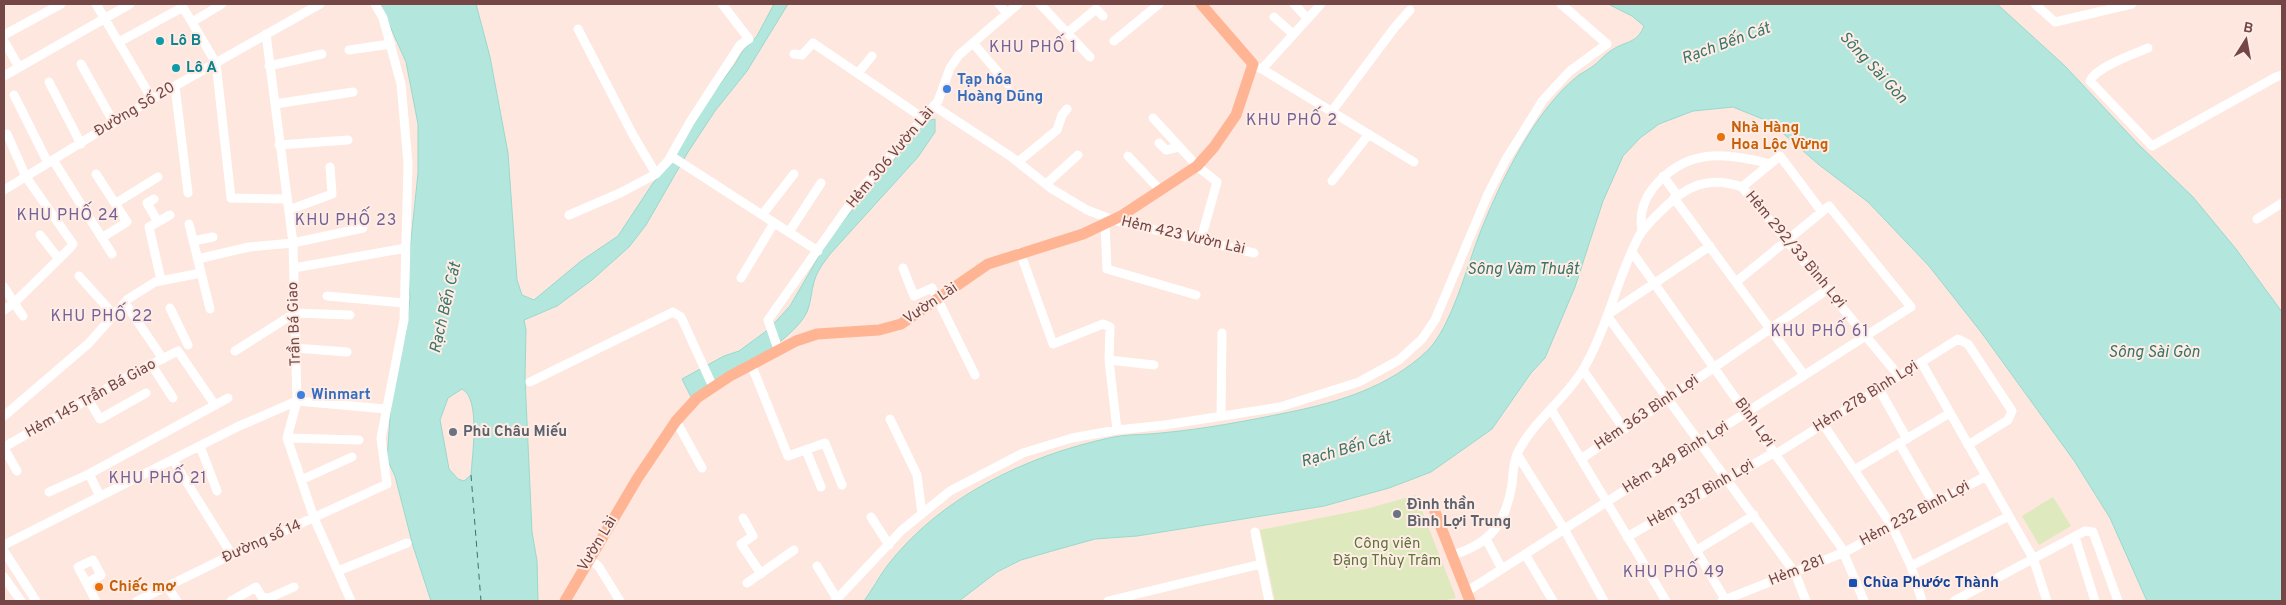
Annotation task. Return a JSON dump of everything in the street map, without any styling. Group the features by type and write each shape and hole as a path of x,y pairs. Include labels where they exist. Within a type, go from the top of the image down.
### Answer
{"main road":[{"path":"1201,4 1257,67"},
{"name":"Vườn Lài","path":"565,601 637,479 676,421 688,406 712,386 778,349 817,334 888,328 912,319 988,264 1020,252 1083,234 1109,222 1197,166 1214,147 1236,115 1257,67"},
{"path":"1435,512 1468,596"}],"street":[{"path":"4,35 61,4"},
{"path":"96,4 152,99"},
{"path":"4,76 130,4"},
{"path":"192,22 222,4"},
{"name":"Đường Số 20","path":"4,190 152,99 317,4"},
{"path":"4,545 200,446 297,401 386,409 404,320 409,207 408,163 400,84 384,18 375,4"},
{"path":"569,215 620,193 656,174 672,156 690,122 740,46 749,39 722,4"},
{"path":"999,4 1007,14"},
{"name":"Hẻm 306 Vườn Lài","path":"778,349 768,320 857,194 938,101 950,68 960,55 1018,4"},
{"path":"1040,4 1090,57"},
{"path":"1114,41 1159,4"},
{"path":"1294,4 1307,18"},
{"path":"1321,4 1293,34 1257,67 1332,111 1368,136 1414,162"},
{"path":"817,566 836,600 902,530 950,491 992,467 1023,453 1072,438 1280,407 1359,382 1399,360 1422,339 1435,320 1488,194 1522,132 1543,100 1570,71 1607,44 1561,4"},
{"path":"2035,4 2055,22 2132,4"},
{"path":"119,42 182,5 216,62 231,198 286,199"},
{"path":"1067,33 1096,9 1103,16"},
{"path":"1332,111 1410,10"},
{"path":"1274,17 1293,34"},
{"path":"578,29 633,135 656,174"},
{"name":"Trần Bá Giao","path":"266,34 293,243 297,401 286,438"},
{"path":"4,41 19,67"},
{"path":"794,54 802,55 812,43 923,118"},
{"path":"973,43 1008,84"},
{"path":"349,50 391,44"},
{"path":"2148,48 2101,70 2093,75 2090,81 2152,146 2282,75"},
{"path":"270,66 322,54"},
{"path":"858,73 872,56"},
{"path":"81,64 114,123"},
{"path":"49,82 80,144"},
{"path":"175,86 188,193"},
{"path":"275,104 353,92"},
{"path":"14,95 51,162 112,254"},
{"name":"Hẻm 423 Vườn Lài","path":"934,106 1018,162 1046,184 1109,222 1201,239 1254,253"},
{"path":"1018,162 1057,130 1062,115 1067,109"},
{"path":"1153,118 1197,166 1217,182 1201,239"},
{"path":"4,310 14,303 72,245 26,177 7,134"},
{"path":"1332,181 1368,136"},
{"path":"279,145 348,140"},
{"path":"1159,143 1166,150 1180,147"},
{"path":"1046,184 1078,155"},
{"path":"672,156 818,251"},
{"path":"1128,156 1160,190"},
{"path":"1642,231 1640,221 1644,199 1663,176 1681,163 1710,156 1739,156 1770,164"},
{"path":"1453,555 1468,550 1486,540 1500,522 1506,510 1517,454 1583,370 1609,315 1632,252 1642,231 1676,197 1696,184 1706,181 1726,182 1742,187 1780,156 1826,209 1736,282"},
{"path":"289,210 332,194 330,167"},
{"path":"96,174 127,222 103,238"},
{"path":"762,215 794,174"},
{"path":"1663,176 1710,246 1804,375"},
{"path":"116,203 158,177"},
{"path":"789,232 821,183"},
{"name":"Hẻm 292/33 Bình Lợi","path":"1742,187 1899,376"},
{"path":"154,200 147,203 158,222"},
{"path":"2258,219 2282,203"},
{"name":"Hẻm 349 Bình Lợi","path":"1468,596 1502,569 1911,307 1826,209"},
{"path":"161,280 149,227 170,215"},
{"path":"1109,222 1107,269 1196,295"},
{"path":"741,278 774,223"},
{"path":"189,224 210,309"},
{"path":"198,258 249,248 293,243 363,228"},
{"path":"40,235 59,259"},
{"path":"193,241 213,237"},
{"path":"1609,315 1710,246"},
{"path":"294,268 406,248"},
{"path":"1020,252 1053,344 1106,324 1110,330 1109,360 1117,430"},
{"name":"Bình Lợi","path":"1632,252 1845,552 1864,601"},
{"path":"902,268 914,296 932,288 975,375"},
{"path":"4,416 89,343 125,303 161,280 201,273"},
{"path":"79,276 114,316"},
{"path":"4,287 23,316"},
{"name":"Hẻm 363 Bình Lợi","path":"1581,459 1828,289"},
{"path":"327,296 404,303"},
{"path":"125,303 163,359"},
{"path":"170,308 188,345"},
{"path":"530,382 673,312 681,317 712,386"},
{"path":"235,350 294,313 350,315"},
{"path":"1609,315 1795,573 1806,601"},
{"path":"1221,416 1222,333"},
{"name":"Hẻm 278 Bình Lợi","path":"1775,453 1960,339 1968,344 2012,411 2008,420 1968,444"},
{"path":"295,348 347,352"},
{"name":"Hẻm 145 Trần Bá Giao","path":"4,447 151,364 178,351 214,405"},
{"path":"1109,360 1154,365"},
{"path":"1921,362 2033,558 2047,601"},
{"path":"151,364 173,398"},
{"path":"751,364 788,456 825,443 842,485"},
{"path":"1583,370 1624,429"},
{"path":"1879,389 1934,504"},
{"path":"88,399 100,419 146,393"},
{"path":"49,492 88,474 228,398"},
{"name":"Đường số 14","path":"138,601 232,555 387,484 381,438 386,409"},
{"path":"1551,409 1666,601"},
{"path":"1854,470 1950,413"},
{"path":"890,419 917,475 922,514"},
{"path":"676,421 702,468"},
{"path":"1823,424 1892,526 1911,566 1922,601"},
{"path":"351,601 314,518 286,438 359,440"},
{"path":"200,446 217,490"},
{"path":"4,447 17,471"},
{"path":"806,450 821,487"},
{"name":"Hẻm 337 Bình Lợi","path":"1627,537 1775,453"},
{"path":"1517,454 1564,529 1604,601"},
{"path":"301,480 352,457"},
{"path":"172,460 232,555"},
{"path":"88,474 100,496"},
{"name":"Hẻm 232 Bình Lợi","path":"1845,552 1986,476"},
{"path":"1673,511 1725,601"},
{"path":"1697,550 1754,515"},
{"path":"1911,566 2009,516"},
{"path":"870,517 889,545"},
{"path":"743,518 753,536 742,544 761,574"},
{"path":"1954,601 2085,531 2093,532 2118,601"},
{"path":"1255,532 1269,601"},
{"path":"2075,537 2095,601"},
{"path":"1486,540 1502,569"},
{"path":"338,571 407,542"},
{"path":"747,583 794,550"},
{"path":"4,551 36,601"},
{"name":"Hẻm 281","path":"1725,601 1845,552"},
{"path":"1525,554 1553,601"},
{"path":"589,558 599,566 620,601"},
{"path":"1108,601 1261,564"},
{"path":"4,577 21,601"},
{"path":"86,583 96,601"},
{"path":"167,586 177,601"},
{"path":"231,601 256,587 262,596 269,598 294,587"}],"green space":[{"name":"Công viên Đặng Thùy Trâm","path":"1416,495 1456,598 1440,601 1275,601 1260,530 1366,509"},
{"path":"2053,497 2071,526 2039,545 2022,516"}],"water":[{"name":"Rạch Bến Cát","path":"380,4 476,4 490,57 508,153 517,280 522,295 534,300 581,261 618,236 653,183 667,167 698,114 742,52 757,36 774,4 788,4 747,71 715,111 688,152 646,225 629,247 592,280 557,306 524,320 526,330 525,378 532,532 537,561 538,601 431,601 413,546 395,476 387,459 392,391 406,332 410,298 408,269 418,173 418,124 406,62","holes":["462,389 468,395 472,404 474,442 471,475 464,481 458,479 449,469 440,420 448,398"]},
{"name":"Sông Sài Gòn","path":"1608,4 1997,4 2065,66 2138,144 2193,197 2236,249 2282,312 2282,601 2147,601 2110,518 2075,462 1981,332 1929,266 1868,202 1818,164 1770,122 1733,107 1693,111 1659,124 1640,138 1623,156 1603,201 1575,287 1545,358 1531,373 1492,429 1431,472 1389,488 1324,506 1137,536 1095,539 1021,560 997,572 959,601 864,601 887,566 908,541 932,519 987,483 1016,468 1078,446 1109,438 1209,427 1308,408 1363,391 1412,364 1436,341 1444,328 1458,296 1480,233 1498,192 1511,164 1539,119 1573,80 1595,65 1609,52 1634,39 1641,32 1644,26 1632,16"},
{"path":"935,119 935,132 918,157 831,253 821,267 814,282 807,312 799,324 787,336 755,360 692,399 682,379 724,356 739,351 769,329 790,306 830,237 926,121"}],"ferry route":[{"path":"471,475 481,601"}],"place":[{"name":"Lô B","path":"160,41"},
{"name":"Lô A","path":"176,68"},
{"name":"Tạp hóa Hoàng Dũng","path":"947,89"},
{"name":"Nhà Hàng Hoa Lộc Vừng","path":"1721,137"},
{"name":"Winmart","path":"301,395"},
{"name":"Phù Châu Miếu","path":"453,432"},
{"name":"Đình thần Bình Lợi Trung","path":"1397,514"},
{"name":"Chùa Phước Thành","path":"1853,583"},
{"name":"Chiếc mơ","path":"99,587"}],"district":[{"name":"KHU PHỐ 1","path":"1033,48"},
{"name":"KHU PHỐ 2","path":"1292,121"},
{"name":"KHU PHỐ 24","path":"68,216"},
{"name":"KHU PHỐ 23","path":"346,221"},
{"name":"KHU PHỐ 22","path":"102,317"},
{"name":"KHU PHỐ 61","path":"1820,332"},
{"name":"KHU PHỐ 21","path":"158,479"},
{"name":"KHU PHỐ 49","path":"1674,573"}],"water label":[{"name":"Sông Vàm Thuật","path":"1523,270"}]}
